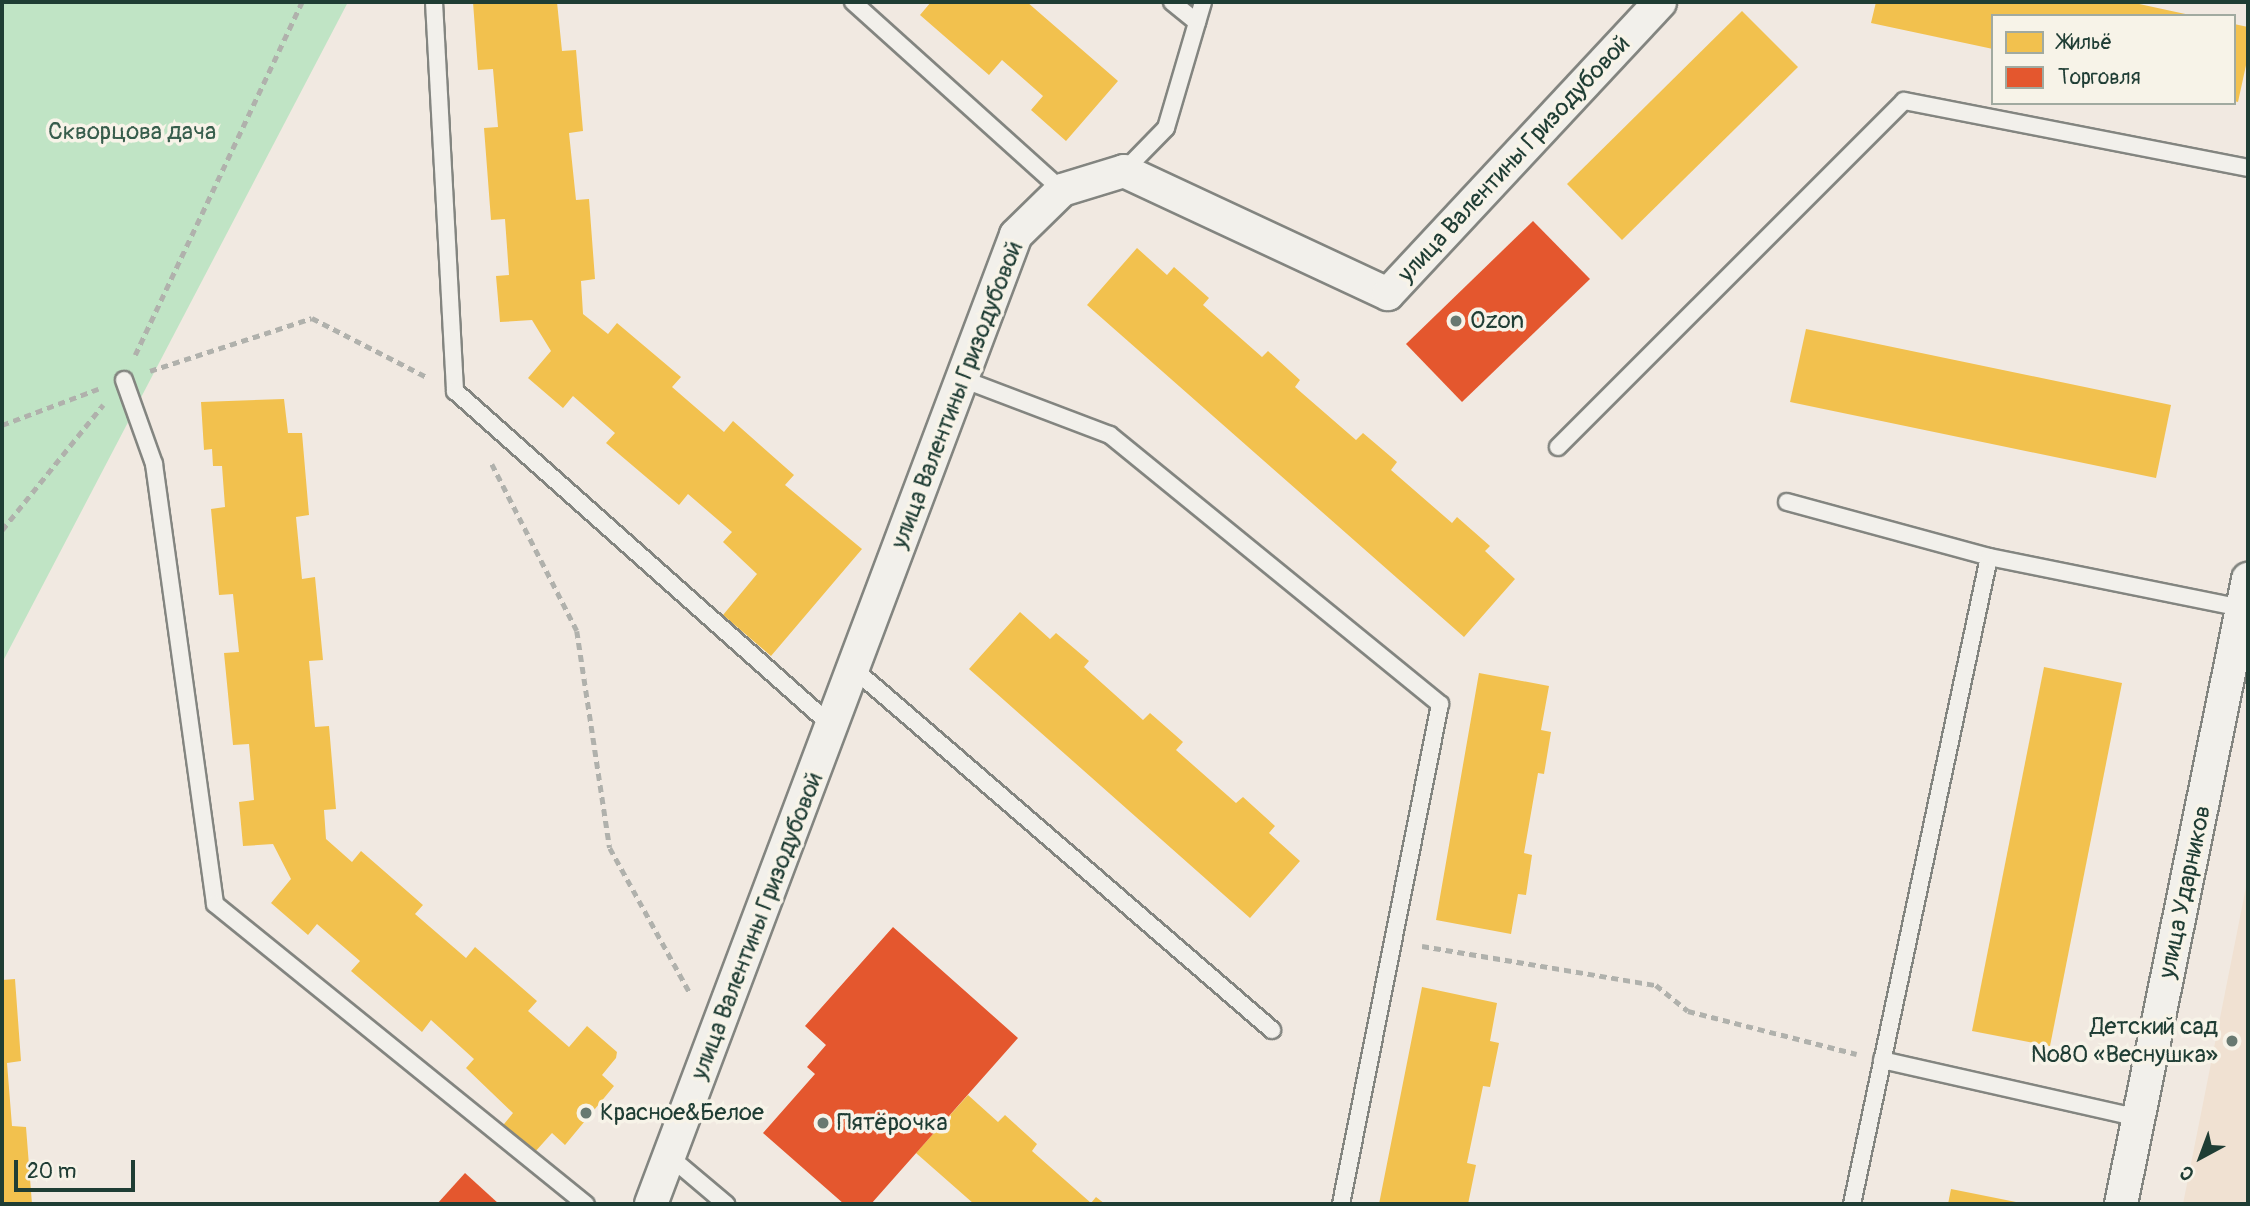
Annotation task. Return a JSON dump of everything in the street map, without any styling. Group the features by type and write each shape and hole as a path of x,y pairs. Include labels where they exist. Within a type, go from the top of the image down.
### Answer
{"street":[{"name":"улица Валентины Гризодубовой","path":"651,1204 855,670 960,378 1017,234 1062,190 1124,171 1388,295 1660,2"},
{"name":"улица Ударников","path":"2121,1204 2245,594"}],"lane":[{"path":"434,2 455,391 833,727"},
{"path":"853,2 1062,190"},
{"path":"1172,2 1197,22"},
{"path":"1124,171 1166,128 1203,2"},
{"path":"1558,447 1904,101 2248,168"},
{"path":"960,378 1110,435 1440,704 1341,1204"},
{"path":"124,380 154,464 215,904 586,1204"},
{"path":"1787,502 1989,556 2245,594"},
{"path":"1852,1204 1989,556"},
{"path":"855,670 1272,1030"},
{"path":"1882,1060 2139,1118"},
{"path":"669,1156 726,1204"}],"path":[{"path":"2,530 124,380 302,2"},
{"path":"2,425 124,380 312,318 455,391"},
{"path":"492,463 577,631 610,848 715,1036"},
{"path":"1393,941 1656,985 1688,1011 1882,1060"}],"shaded area":[{"name":"Детский сад №80 «Веснушка»","path":"2248,877 2248,1204 2183,1204"}],"green space":[{"name":"Скворцова дача","path":"2,2 348,2 2,663"}],"building: Жильё":[{"path":"473,2 557,2 562,51 576,50 583,131 569,133 576,200 589,199 595,279 581,281 583,314 608,334 617,323 681,377 672,387 724,432 733,421 794,475 785,485 862,549 771,656 723,615 757,574 723,542 732,532 688,494 679,505 606,443 615,433 573,396 563,408 528,378 551,351 532,320 500,322 496,276 509,275 505,219 491,220 484,128 498,127 493,69 478,70"},
{"path":"931,2 1027,2 1118,81 1066,141 1031,110 1043,96 1002,60 989,75 920,15"},
{"path":"1876,2 2130,2 2185,14 1991,14 1991,49 1871,23"},
{"path":"1742,11 1798,67 1622,240 1567,184"},
{"path":"2236,24 2248,27 2248,56 2238,102"},
{"path":"1137,248 1167,275 1174,267 1209,298 1203,305 1262,357 1268,351 1300,380 1295,387 1356,440 1363,433 1397,462 1391,470 1452,523 1457,517 1490,546 1485,551 1515,579 1464,637 1087,305"},
{"path":"1806,329 2171,405 2156,478 1790,402"},
{"path":"284,399 288,433 302,433 309,515 296,517 302,579 315,577 323,660 309,661 315,727 329,726 336,809 324,810 326,839 352,862 361,851 423,905 415,914 466,958 475,947 537,1001 528,1011 569,1047 587,1026 617,1052 616,1058 602,1075 614,1086 565,1145 552,1133 534,1153 500,1129 513,1113 466,1068 474,1059 431,1020 422,1032 351,971 360,961 317,924 308,935 271,903 291,879 273,844 243,846 239,802 254,800 249,744 233,745 224,653 239,652 233,594 219,595 211,509 225,507 222,466 213,466 212,449 204,450 201,402"},
{"path":"1020,612 1050,639 1056,633 1089,661 1084,667 1143,720 1150,713 1183,742 1176,750 1236,803 1243,797 1275,826 1269,833 1300,861 1250,918 969,669"},
{"path":"2044,667 2122,683 2050,1046 1972,1031"},
{"path":"1479,673 1549,686 1541,730 1551,732 1544,774 1538,773 1524,853 1532,855 1526,895 1518,894 1511,934 1436,920"},
{"path":"15,979 21,1061 7,1063 12,1126 26,1127 32,1204 2,1204 2,980"},
{"path":"1422,987 1497,1003 1490,1041 1499,1043 1490,1087 1483,1086 1467,1163 1476,1165 1468,1204 1379,1204"},
{"path":"968,1095 998,1122 1005,1115 1037,1144 1032,1151 1091,1203 1096,1197 1105,1204 974,1204 916,1153"},
{"path":"1951,1189 2021,1203 2021,1204 1948,1204"}],"building: Торговля":[{"path":"1533,221 1590,279 1462,402 1406,344"},
{"path":"893,927 1018,1038 871,1204 844,1204 763,1133 815,1074 807,1067 826,1045 805,1026"},
{"path":"465,1173 499,1204 437,1204"}],"place":[{"name":"Ozon","path":"1456,321"},
{"name":"Детский сад №80 «Веснушка»","path":"2232,1041"},
{"name":"Красное&Белое","path":"586,1113"},
{"name":"Пятёрочка","path":"823,1123"}]}
